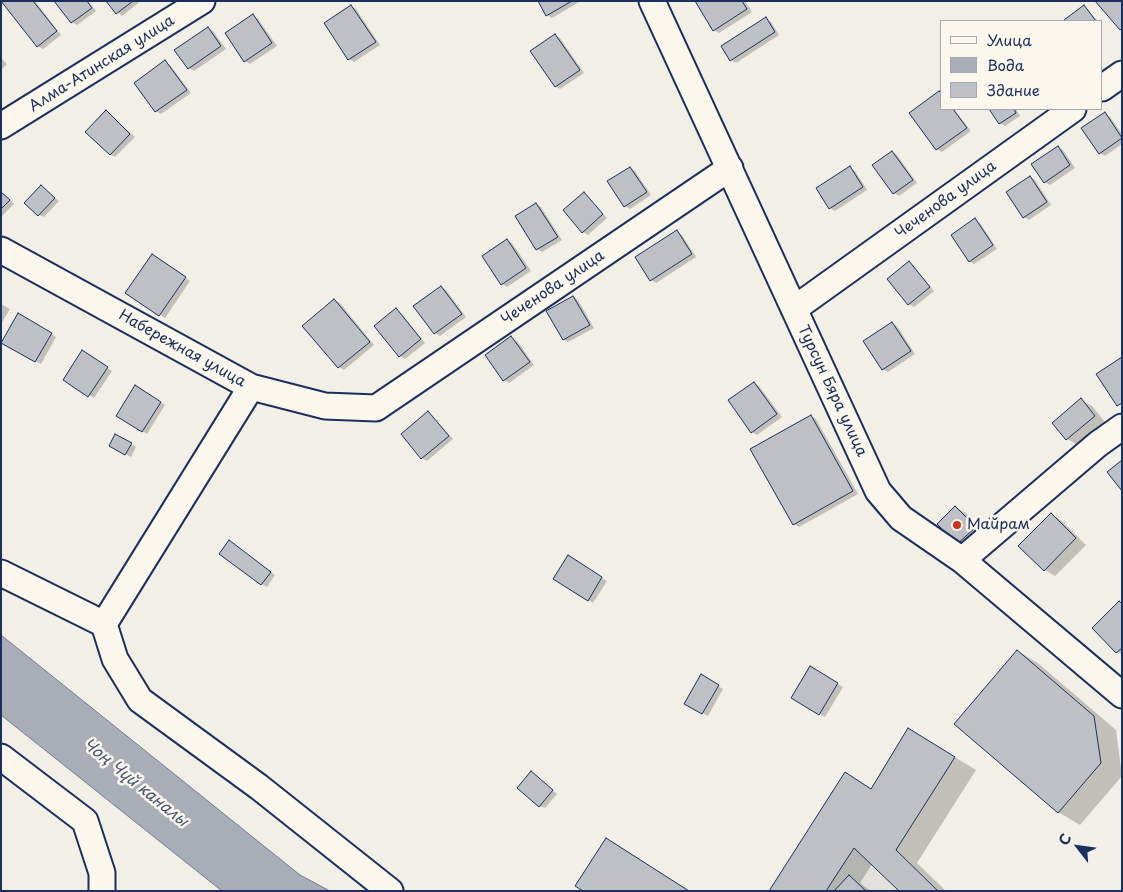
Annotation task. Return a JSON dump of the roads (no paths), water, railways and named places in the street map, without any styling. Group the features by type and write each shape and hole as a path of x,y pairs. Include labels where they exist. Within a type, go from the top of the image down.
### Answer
{"street":[{"name":"Алма-Атинская улица","path":"1,126 202,1"},
{"name":"Турсун Бяра улица","path":"652,1 878,491 901,518 962,560 1122,695"},
{"path":"1103,87 1122,74"},
{"name":"Чеченова улица","path":"794,309 1072,110"},
{"name":"Чеченова улица","path":"376,408 730,168"},
{"name":"Набережная улица","path":"1,250 251,387 325,406 376,408"},
{"path":"104,624 251,387"},
{"path":"962,560 1098,444 1122,427"},
{"path":"1,573 104,624 115,660 140,700 259,787 390,891"},
{"path":"1,757 85,821 102,873 102,891"}],"water":[{"name":"Чоң Чүй каналы","path":"1,635 300,875 330,891 222,891 1,715"}],"place":[{"name":"Майрам","path":"957,525"}]}
